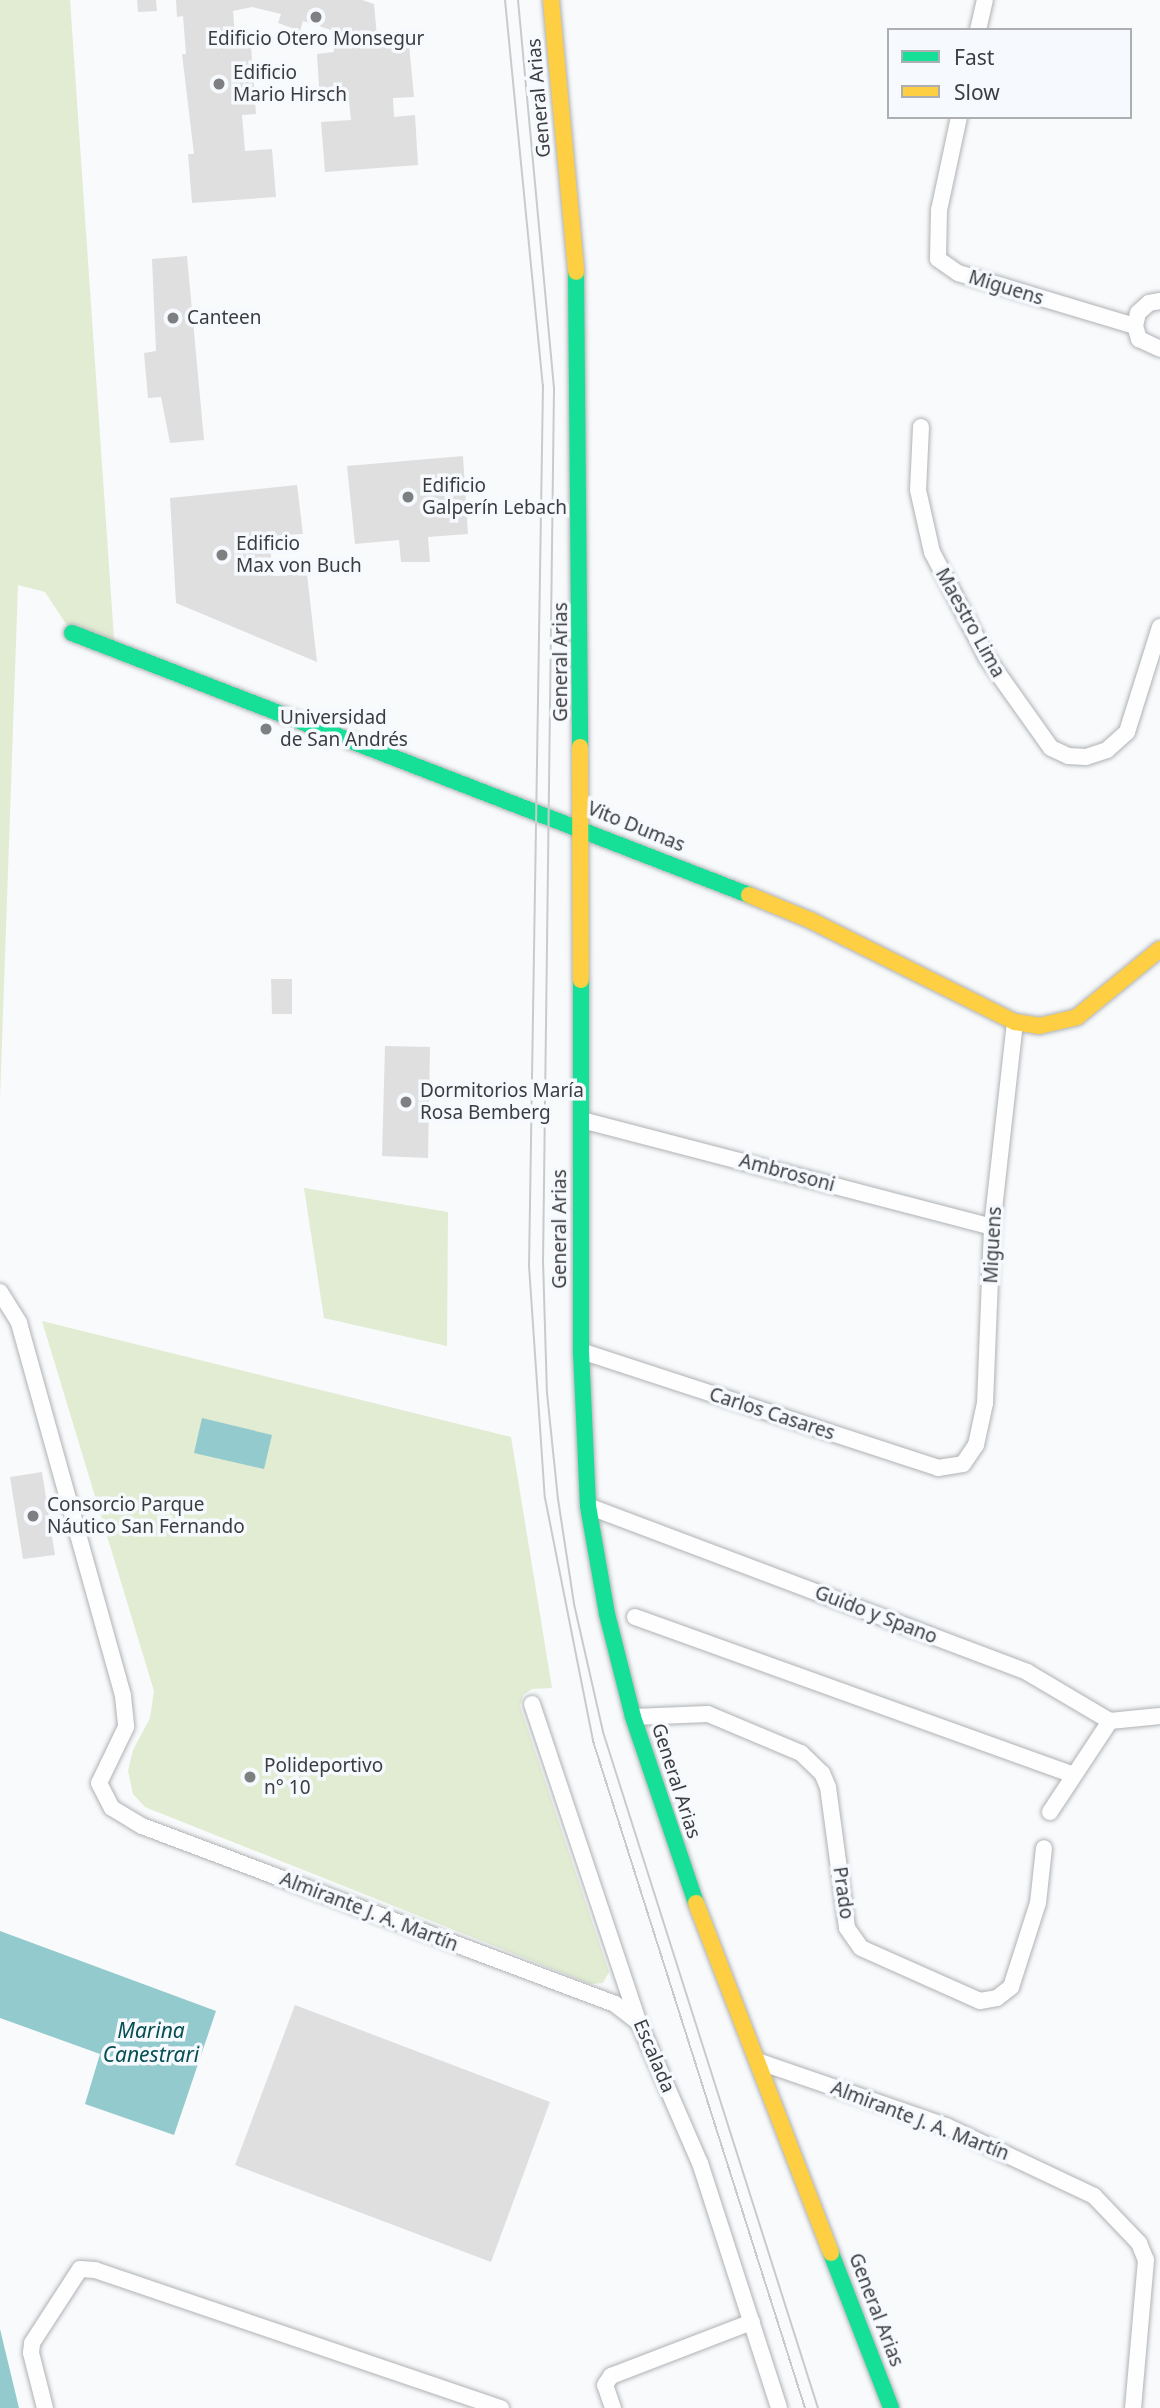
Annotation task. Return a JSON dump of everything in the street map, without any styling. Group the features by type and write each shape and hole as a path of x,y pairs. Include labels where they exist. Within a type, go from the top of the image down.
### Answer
{"street":[{"name":"General Arias","path":"551,0 580,312 583,829 581,1351 588,1506 607,1614 633,1717 702,1923 760,2062 891,2408"},
{"path":"978,28 985,0"},
{"name":"Miguens","path":"959,119 939,210 938,258 958,273 1135,326 1139,339 1160,349"},
{"path":"1135,326 1138,313 1149,303 1160,302"},
{"name":"Maestro Lima","path":"921,427 917,460 922,523 945,583 987,659 1051,748 1068,756 1087,757 1107,750 1127,732 1160,627"},
{"name":"Vito Dumas","path":"72,633 583,829 810,920 1015,1022 1039,1026 1077,1017 1160,949"},
{"name":"Miguens","path":"963,1464 976,1445 985,1403 992,1227 1015,1022"},
{"name":"Ambrosoni","path":"582,1120 992,1227"},
{"name":"Almirante J. A. Martín","path":"0,1292 19,1323 127,1713 122,1739 103,1768 103,1796 125,1819 615,2004 639,2023"},
{"name":"Carlos Casares","path":"581,1351 937,1468 963,1464"},
{"name":"Guido y Spano","path":"588,1506 1027,1672 1110,1721"},
{"path":"635,1617 1073,1775"},
{"name":"Escalada","path":"532,1704 639,2023 700,2163 779,2408"},
{"name":"Prado","path":"633,1717 708,1714 801,1753 822,1773 828,1787 847,1928 861,1948 980,2001 997,1998 1011,1987 1038,1903 1044,1848"},
{"path":"1050,1812 1110,1721 1160,1716"},
{"name":"Almirante J. A. Martín","path":"760,2062 946,2126 1051,2172 1094,2196 1139,2243 1146,2260 1133,2408"},
{"path":"45,2408 31,2353 33,2343 80,2269 95,2270 501,2408"},
{"path":"598,2408 606,2385 624,2368 752,2322"},
{"path":"606,2385 613,2408"}],"green space":[{"path":"0,0 70,0 115,653 72,633 45,592 18,585 0,1099"},
{"path":"304,1188 448,1212 447,1346 324,1318"},
{"path":"42,1321 511,1437 552,1688 532,1689 523,1695 520,1706 609,1972 603,1983 590,1984 145,1807 133,1794 128,1771 133,1750 150,1718 154,1691"}],"water":[{"path":"202,1418 272,1435 264,1469 194,1453"},
{"name":"Marina Canestrari","path":"0,1931 216,2011 174,2135 85,2104 100,2054 0,2018"},
{"path":"0,2329 19,2408 0,2408"}],"building":[{"path":"137,0 156,0 157,11 138,12"},
{"path":"176,0 362,0 374,4 378,47 409,44 414,97 393,98 394,117 415,115 418,165 325,172 321,122 351,120 349,101 320,104 317,54 334,52 331,30 303,21 300,31 278,23 281,14 252,7 233,11 236,47 251,46 256,114 242,115 245,151 272,149 276,197 192,203 188,154 194,154 182,54 186,54 183,16 177,17"},
{"name":"Canteen","path":"187,256 204,440 170,443 161,397 148,398 144,353 156,351 152,259"},
{"name":"Edificio Galperín Lebach","path":"463,456 468,534 428,537 430,562 401,562 399,540 355,544 347,466"},
{"name":"Edificio Max von Buch","path":"297,485 303,534 269,536 273,576 307,574 317,662 176,603 170,498"},
{"path":"271,979 292,979 292,1014 272,1014"},
{"name":"Dormitorios María Rosa Bemberg","path":"385,1046 430,1047 428,1158 382,1156"},
{"name":"Consorcio Parque Náutico San Fernando","path":"42,1472 55,1555 23,1559 10,1477"},
{"path":"295,2005 550,2102 491,2262 235,2165"}],"tram line":[{"path":"505,0 543,385 529,1266 545,1498 593,1741 805,2408"},
{"path":"518,0 554,388 543,1260 547,1393 558,1499 574,1604 603,1732 818,2408"}],"traffic: fast":[{"path":"576,272 580,747"},
{"path":"72,633 749,895"},
{"path":"581,980 581,1351 588,1506 607,1614 633,1717 696,1903"},
{"path":"831,2253 891,2408"}],"traffic: slow":[{"path":"551,0 576,272"},
{"path":"580,747 581,980"},
{"path":"749,895 810,920 1015,1022 1039,1026 1077,1017 1160,949"},
{"path":"696,1903 831,2253"}],"place":[{"name":"Edificio Otero Monsegur","path":"316,17"},
{"name":"Edificio Mario Hirsch","path":"219,84"},
{"name":"Canteen","path":"173,318"},
{"name":"Edificio Galperín Lebach","path":"408,497"},
{"name":"Edificio Max von Buch","path":"222,555"},
{"name":"Universidad de San Andrés","path":"266,729"},
{"name":"Dormitorios María Rosa Bemberg","path":"406,1102"},
{"name":"Consorcio Parque Náutico San Fernando","path":"33,1516"},
{"name":"Polideportivo n° 10","path":"250,1777"}]}
